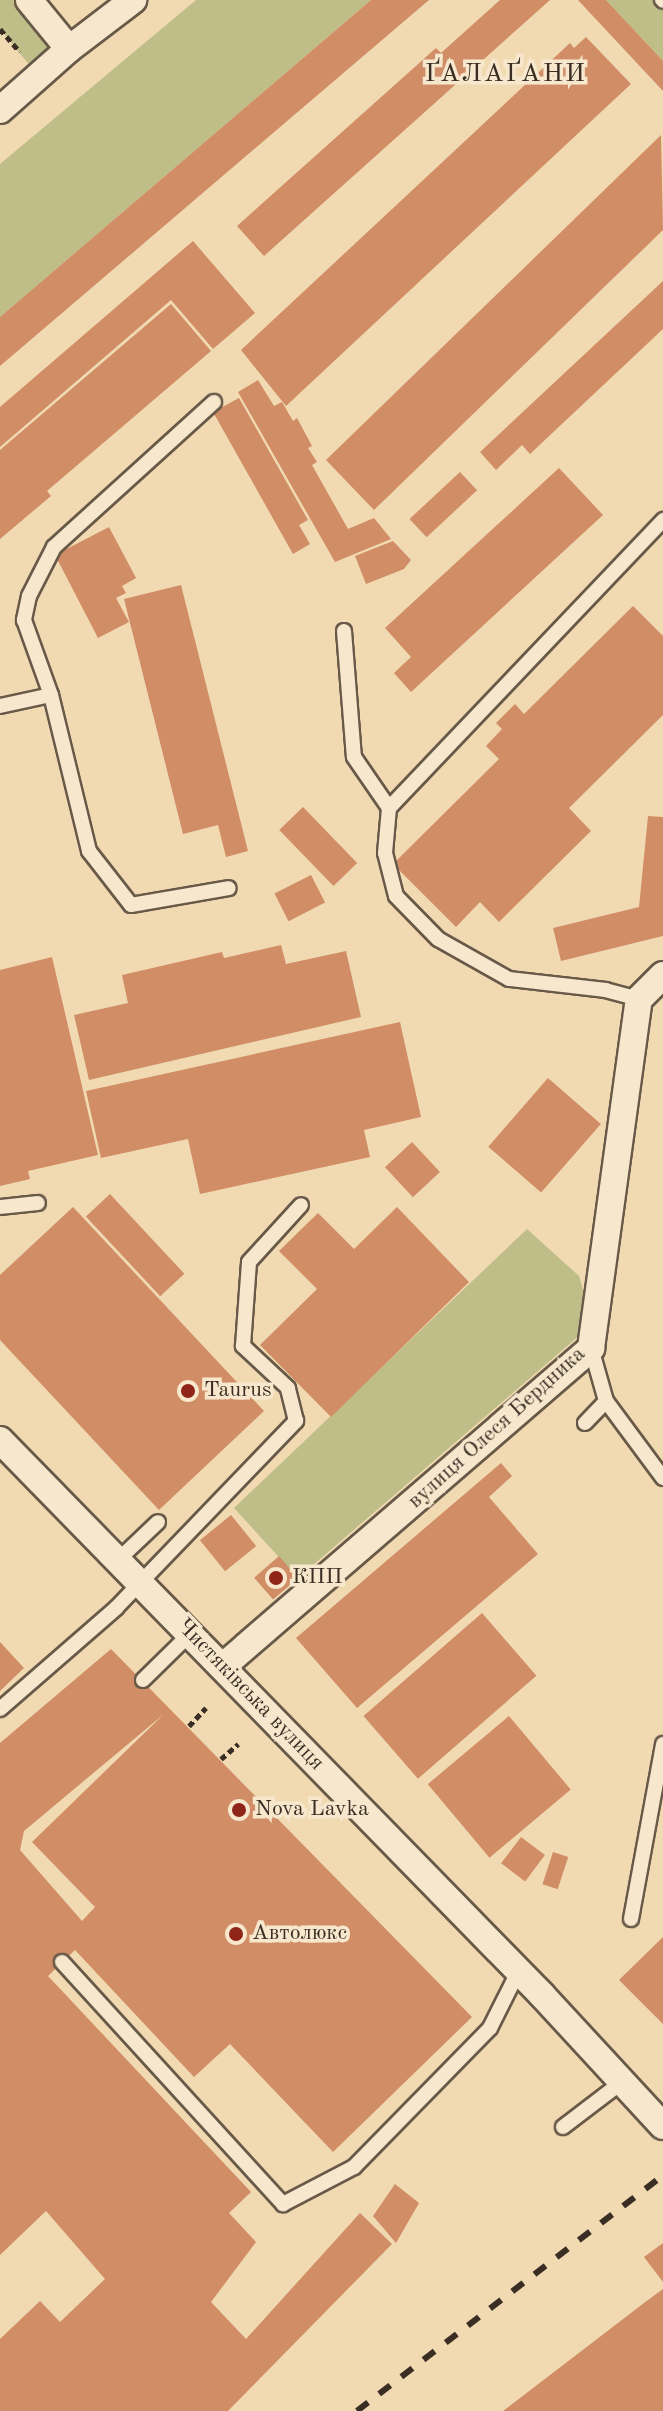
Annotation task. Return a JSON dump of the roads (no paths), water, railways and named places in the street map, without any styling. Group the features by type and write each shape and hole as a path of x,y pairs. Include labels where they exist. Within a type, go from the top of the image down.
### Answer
{"street":[{"path":"29,0 69,49"},
{"path":"0,110 69,49 133,0"},
{"path":"639,999 663,975"},
{"name":"вулиця Олеся Бердника","path":"222,1667 591,1348 639,999"},
{"name":"Чистяківська вулиця","path":"0,1440 518,1972 663,2126"}],"lane":[{"path":"214,402 54,547 29,596 24,620 51,695 89,851 131,905 229,888"},
{"path":"639,999 606,990 509,979 438,939 396,896 385,853 389,808 663,520"},
{"path":"344,631 354,757 389,808"},
{"path":"0,706 51,695"},
{"path":"0,1207 38,1203"},
{"path":"0,1709 116,1608 138,1581 296,1421 288,1388 243,1346 249,1262 301,1205"},
{"path":"591,1348 606,1401 663,1478"},
{"path":"585,1423 606,1401"},
{"path":"118,1560 158,1522"},
{"path":"143,1680 190,1634"},
{"path":"631,1919 663,1744"},
{"path":"62,1962 283,2204 354,2167 490,2028 518,1972"},
{"path":"563,2127 622,2082"}],"railway":[{"path":"357,2411 663,2175"}],"place":[{"name":"Taurus","path":"188,1391"},
{"name":"КПП","path":"276,1578"},
{"name":"Nova Lavka","path":"239,1810"},
{"name":"Автолюкс","path":"236,1934"}],"district":[{"name":"ҐАЛАҐАНИ","path":"506,75"}]}
